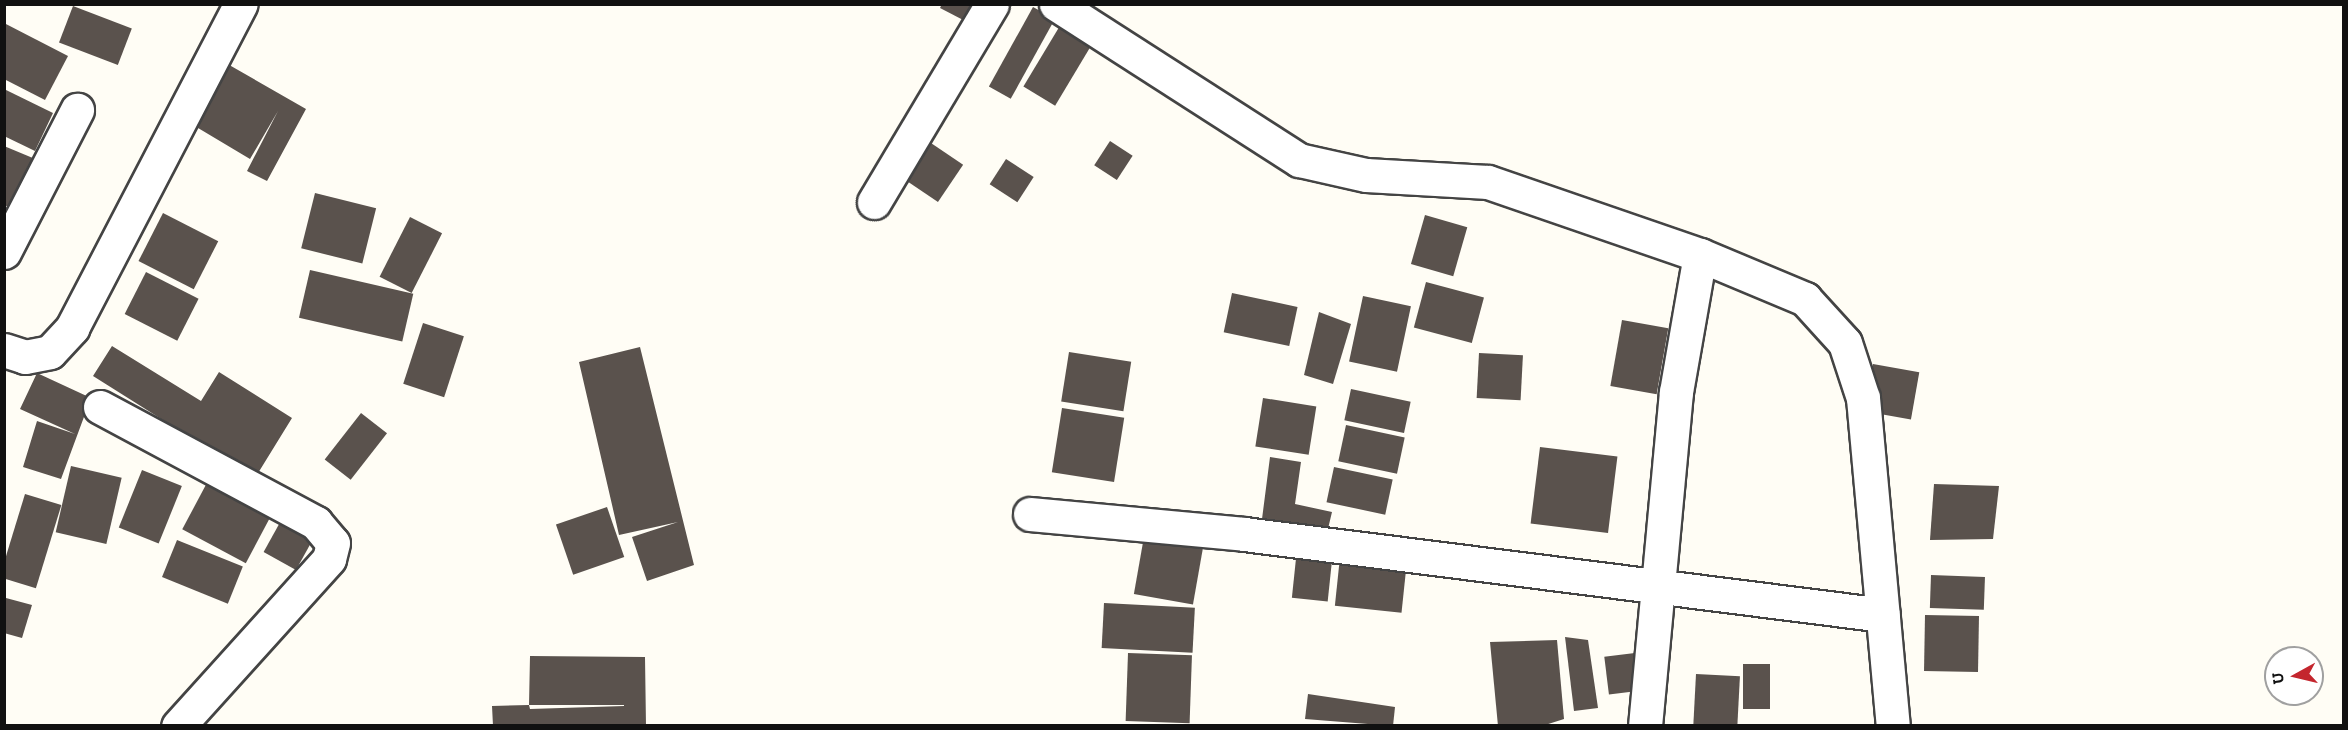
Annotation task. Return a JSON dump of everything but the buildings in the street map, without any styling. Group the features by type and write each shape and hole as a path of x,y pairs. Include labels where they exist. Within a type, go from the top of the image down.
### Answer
{"street":[{"path":"4,350 25,357 50,352 72,328 241,4"},
{"path":"874,202 992,4"},
{"path":"1056,4 1299,160 1366,175 1488,182 1700,255 1805,299 1845,343 1863,398 1893,726"},
{"path":"4,252 77,110"},
{"path":"1646,726 1676,392 1700,255"},
{"path":"100,407 316,522 333,543 329,559 178,726"},
{"path":"1030,514 1244,534 1883,615"}]}
